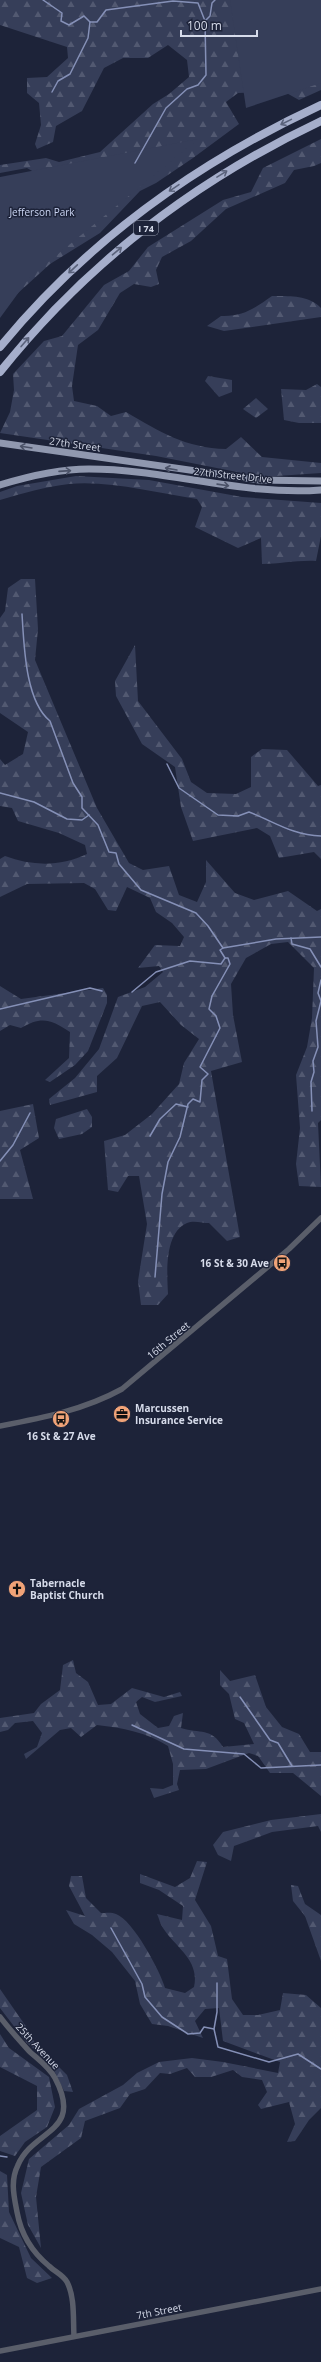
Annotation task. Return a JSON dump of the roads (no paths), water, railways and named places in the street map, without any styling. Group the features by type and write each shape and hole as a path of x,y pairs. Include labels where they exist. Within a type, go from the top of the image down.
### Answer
{"highway":[{"name":"I 74","path":"0,347 71,272 146,208 228,153 264,132 321,105"},
{"name":"I 74","path":"0,372 37,328 82,282 147,227 206,185 246,160 321,121"}],"main road":[{"name":"27th Street","path":"0,444 148,465"},
{"name":"27th Street Drive","path":"148,465 259,480 321,481"},
{"name":"27th Street Drive","path":"0,485 33,475 59,471 94,469 248,488 321,490"}],"street":[{"name":"16th Street","path":"0,1426 74,1410 91,1404 122,1389 299,1242 321,1218"},
{"name":"25th Avenue","path":"0,2018 26,2047 50,2070 62,2094 63,2106 59,2124 28,2150 18,2163 12,2186 20,2224 25,2237 36,2255 62,2276 69,2288 74,2336"},
{"name":"7th Street","path":"0,2351 321,2289"}],"waterway":[{"path":"43,0 62,13 61,21 69,25 84,16 90,22 97,22 106,10 173,1 198,3 205,21 210,16 212,3 215,0"},
{"path":"135,163 166,108 187,89 198,85 206,75 205,21"},
{"path":"52,92 58,81 70,74 88,38 90,22"},
{"path":"22,614 27,671 35,700 42,712 50,721 73,783 82,797 82,808 98,825 109,852 116,853 119,864 141,890 196,913 208,926 223,948"},
{"path":"167,764 179,788 218,815 238,816 249,812 292,831 321,836"},
{"path":"0,793 34,802 67,819 82,820 89,815"},
{"path":"132,992 156,972 190,961 221,964 225,958 220,950 223,948 276,939 321,937"},
{"path":"291,938 292,944 310,949 321,967"},
{"path":"155,1277 162,1194 168,1162 180,1137 188,1104 193,1099 200,1102 202,1080 208,1074 200,1067 220,1028 216,1016 209,1009 212,996 230,964 228,958 225,958"},
{"path":"312,1111 311,1082 314,1072 313,1061 318,1047 316,1021 321,1001 318,993 321,980"},
{"path":"0,1009 90,988 102,991"},
{"path":"150,1136 160,1119 176,1104 188,1107"},
{"path":"0,1161 13,1145 30,1113"},
{"path":"240,1697 270,1740 278,1743 292,1766"},
{"path":"132,1725 184,1749 244,1754 261,1768 321,1765"},
{"path":"111,1928 142,1984 145,1997 162,2017 188,2034 200,2033 204,2027 214,2029 218,2047 269,2062 298,2054 321,2069"},
{"path":"214,2029 217,2012 217,1983"},
{"path":"0,2156 7,2157"}],"place":[{"name":"16 St & 30 Ave","path":"282,1263"},
{"name":"Marcussen Insurance Service","path":"122,1414"},
{"name":"16 St & 27 Ave","path":"61,1419"},
{"name":"Tabernacle Baptist Church","path":"17,1589"}],"park label":[{"name":"Jefferson Park","path":"42,212"}]}
